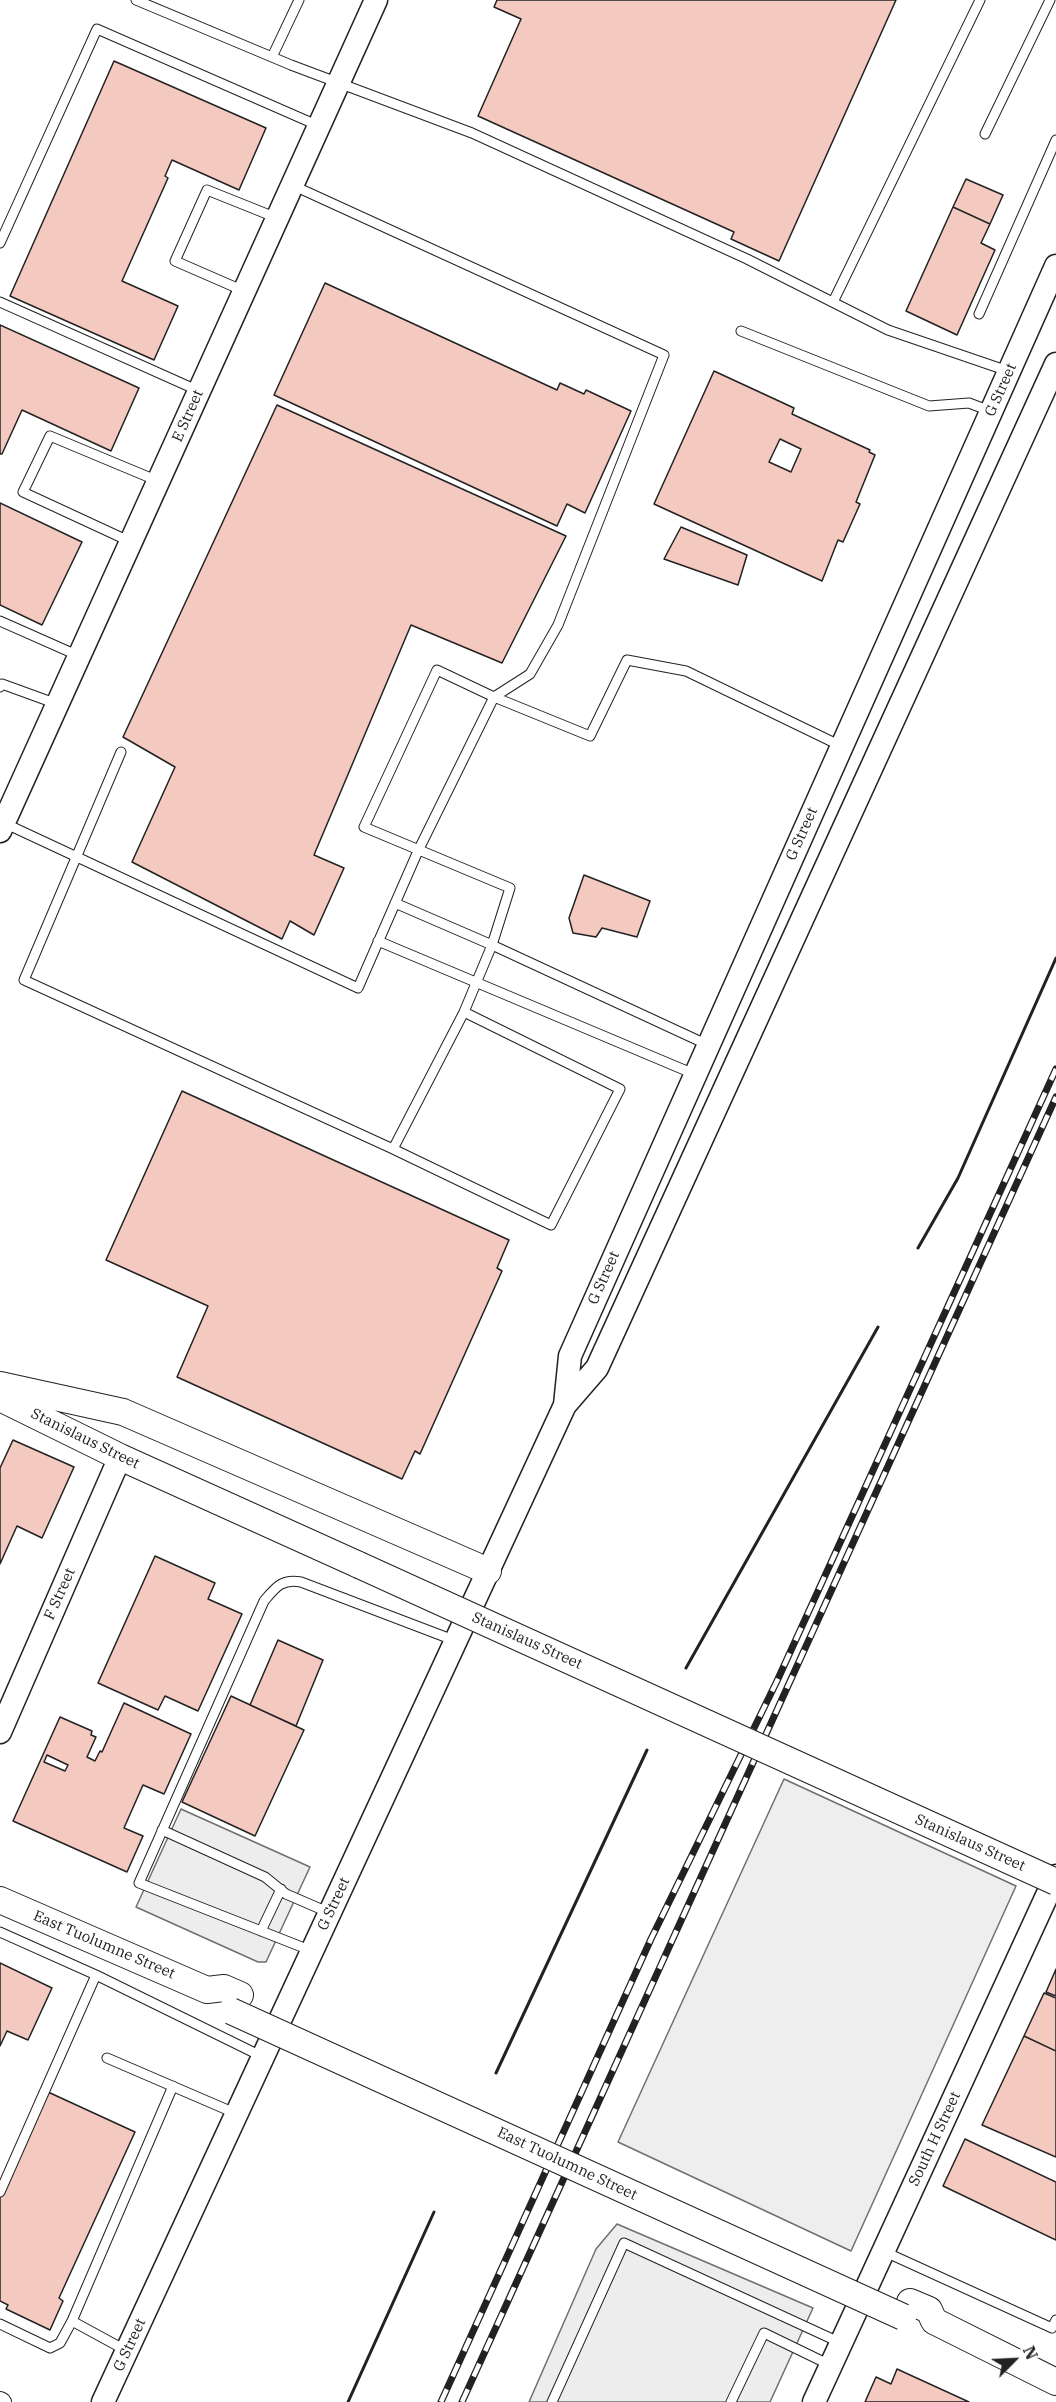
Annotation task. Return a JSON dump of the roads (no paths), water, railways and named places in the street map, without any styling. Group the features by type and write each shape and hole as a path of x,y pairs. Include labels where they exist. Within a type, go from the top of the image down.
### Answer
{"main road":[{"path":"0,1385 123,1412 488,1570"},
{"name":"Stanislaus Street","path":"0,1398 120,1457 359,1564 1050,1897"},
{"name":"East Tuolumne Street","path":"0,1900 207,1990 214,2003 235,2003 907,2310 923,2326 934,2321 1056,2382"}],"street":[{"name":"E Street","path":"2,827 376,0"},
{"name":"G Street","path":"565,1406 570,1356 1056,266"},
{"name":"G Street","path":"104,2402 565,1406 597,1368 1056,364"},
{"name":"F Street","path":"0,1732 120,1457"},
{"name":"South H Street","path":"814,2402 1050,1897 1056,1876"}],"lane":[{"path":"136,0 338,84 472,133 740,255 888,330 1009,372"},
{"path":"272,57 299,0"},
{"path":"833,302 981,0"},
{"path":"985,134 1050,0"},
{"path":"0,243 97,29 319,126"},
{"path":"979,314 1056,140"},
{"path":"2,827 78,857 358,988 418,851 494,697 530,674 558,625 664,355 292,185"},
{"path":"244,291 176,261 207,190 277,218"},
{"path":"0,302 199,391"},
{"path":"741,331 929,406 969,403 991,412"},
{"path":"131,542 23,492 50,436 158,481"},
{"path":"0,621 79,656"},
{"path":"393,1149 464,1012 492,945 510,888 364,827 437,670 494,697 590,736 627,660 686,670 841,746"},
{"path":"0,687 2,684 57,704"},
{"path":"121,752 24,980 393,1149 551,1225 620,1089 464,1012"},
{"path":"395,903 492,945 708,1045"},
{"path":"378,941 695,1075"},
{"path":"312,1951 139,1883 264,1601 277,1586 289,1579 456,1641"},
{"path":"162,1830 265,1876 286,1894 330,1913"},
{"path":"261,1931 281,1889"},
{"path":"0,1932 96,1975 263,2057"},
{"path":"0,2192 96,1975"},
{"path":"107,2058 237,2114"},
{"path":"0,2324 50,2348 60,2343 72,2321 172,2086"},
{"path":"552,2402 624,2243 841,2343"},
{"path":"883,2251 1052,2328 1056,2320"},
{"path":"72,2321 127,2351"},
{"path":"731,2402 764,2333 831,2365"}],"railway":[{"path":"441,2402 651,1939 777,1681 1056,1069"},
{"path":"462,2402 1056,1097"}]}
